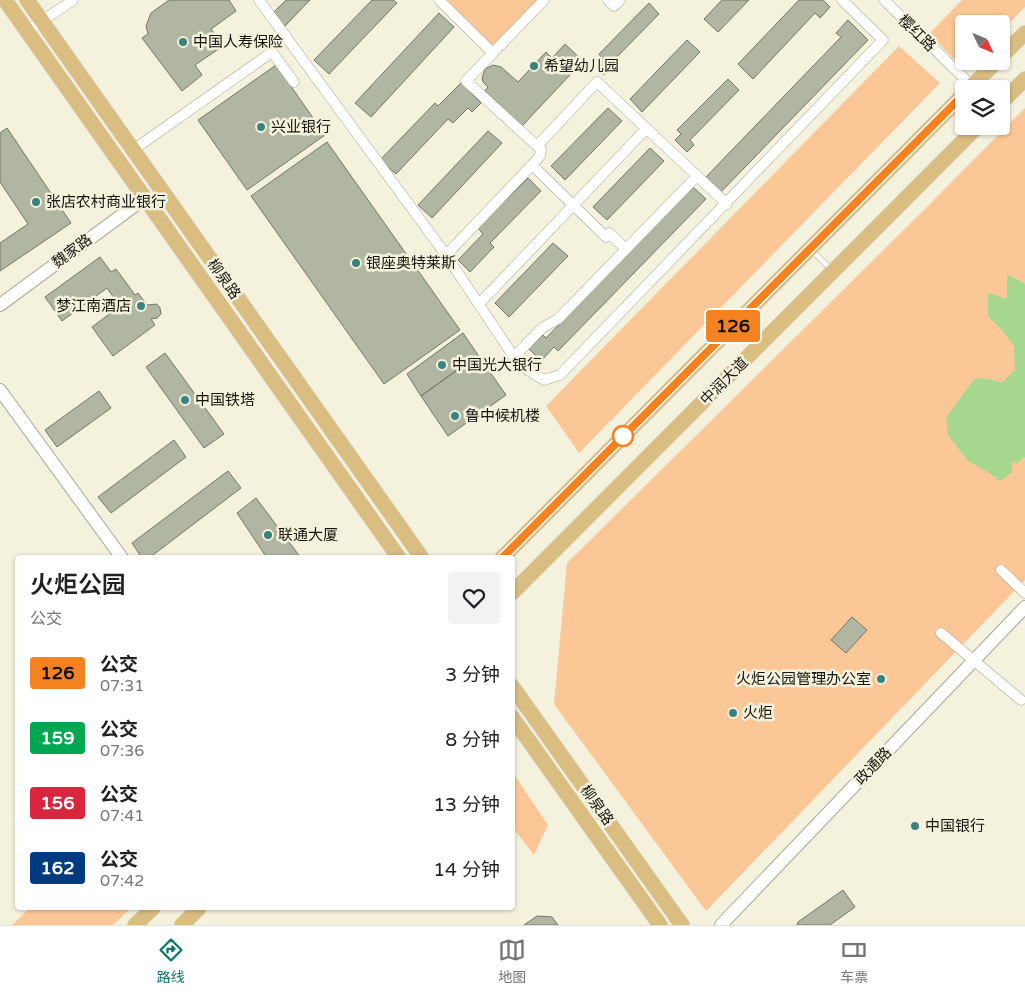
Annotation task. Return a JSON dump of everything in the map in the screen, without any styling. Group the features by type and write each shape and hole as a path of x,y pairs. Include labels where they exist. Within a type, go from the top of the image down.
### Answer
{"main road":[{"name":"柳泉路","path":"5,0 397,555"},
{"name":"柳泉路","path":"27,0 420,555"},
{"path":"1010,48 1025,33"},
{"path":"978,80 988,70"},
{"path":"1010,94 1025,79"},
{"path":"505,555 955,103"},
{"name":"中润大道","path":"515,590 969,135"},
{"name":"柳泉路","path":"515,690 682,925"},
{"name":"柳泉路","path":"515,721 660,925"},
{"path":"135,925 151,910"},
{"path":"182,925 197,910"}],"street":[{"path":"27,32 73,0"},
{"path":"259,0 446,255 514,357 523,367 544,380 560,375 727,204 883,40 842,0"},
{"path":"439,0 493,53"},
{"path":"446,255 540,156 541,149 466,81 544,0"},
{"path":"608,0 614,6 620,0"},
{"name":"樱红路","path":"884,0 959,80"},
{"path":"133,150 272,52 294,82"},
{"path":"537,146 597,82 727,204"},
{"path":"479,304 646,129"},
{"path":"532,165 606,237 610,233 626,250"},
{"path":"514,357 542,328 558,319 696,176"},
{"name":"魏家路","path":"0,305 145,198"},
{"path":"0,390 120,555"},
{"path":"1001,570 1025,594"},
{"name":"政通路","path":"721,925 1025,606"},
{"path":"941,633 1021,700"}],"lane":[{"path":"810,248 833,272"}],"shaded area":[{"path":"439,0 544,0 493,53"},
{"path":"962,0 1025,0 1025,7 1010,22 1010,15 955,15 955,60 929,34"},
{"path":"899,46 940,83 579,453 546,406"},
{"path":"1025,108 1025,580 706,911 554,704 567,563 998,135 1010,135 1010,123"},
{"path":"1007,274 1025,284 1025,457 1016,464 1012,461 1012,472 1001,481 968,461 948,435 946,418 974,379 980,378 1003,382 1015,370 1014,346 988,316 988,293 1007,299"},
{"path":"515,776 548,825 534,855 515,831"},
{"path":"28,910 129,910 113,925 12,925"}],"building":[{"name":"中国人寿保险","path":"169,0 229,0 236,11 211,29 223,46 195,65 202,75 182,91 142,38 148,34 146,26 151,13"},
{"path":"286,0 310,0 285,26 272,14"},
{"path":"372,0 393,0 397,3 329,74 314,60"},
{"path":"722,0 749,0 718,32 704,19"},
{"path":"799,0 823,0 830,7 820,18 815,13 753,79 738,64"},
{"path":"649,3 659,14 610,64 613,66 604,75 593,65 601,57 599,54"},
{"path":"439,13 454,27 371,117 355,103"},
{"path":"848,20 868,40 720,193 705,178 841,37 836,33"},
{"path":"687,40 700,52 642,112 630,99"},
{"path":"565,44 583,61 522,126 485,91 488,87 482,78 485,69 493,65 501,67 518,82 546,52 552,58"},
{"name":"兴业银行","path":"276,65 325,135 247,190 198,120"},
{"path":"728,79 739,90 690,140 694,145 687,152 675,140 681,134 677,130"},
{"path":"461,83 481,103 472,112 468,108 453,123 448,119 396,174 380,160 435,103 438,106"},
{"path":"608,108 622,121 565,180 551,166"},
{"name":"张店农村商业银行","path":"7,128 71,223 0,271 0,243 28,224 0,182 0,133"},
{"path":"488,131 502,143 432,218 418,205"},
{"name":"银座奥特莱斯","path":"327,142 460,330 384,384 251,196"},
{"path":"650,148 664,161 607,220 593,207"},
{"path":"528,178 541,191 490,243 494,247 470,272 458,260 483,234 478,228"},
{"path":"693,187 706,199 558,351 554,347 541,361 529,349 543,335 546,338"},
{"path":"553,243 568,256 509,317 495,303"},
{"path":"100,257 111,272 116,269 135,295 138,293 147,305 157,304 161,314 157,318 151,319 155,325 113,356 92,327 116,309 113,304 116,301 107,288 62,321 45,297"},
{"name":"中国光大银行","path":"463,333 478,355 421,396 407,374"},
{"name":"中国铁塔","path":"165,353 224,434 204,448 146,367"},
{"name":"鲁中候机楼","path":"478,355 506,395 448,436 421,396"},
{"path":"99,391 111,408 57,447 45,430"},
{"path":"174,440 186,457 111,513 98,497"},
{"path":"228,471 241,488 153,555 140,555 132,543"},
{"name":"联通大厦","path":"256,498 299,555 265,555 237,513"},
{"path":"852,617 867,630 846,653 831,640"},
{"path":"843,890 855,907 830,925 797,925 798,922"},
{"path":"537,916 552,917 558,925 524,925"}],"bus line":[{"name":"126","path":"505,555 955,103"}],"place":[{"name":"中国人寿保险","path":"183,42"},
{"name":"希望幼儿园","path":"534,66"},
{"name":"兴业银行","path":"261,127"},
{"name":"张店农村商业银行","path":"36,202"},
{"name":"银座奥特莱斯","path":"356,263"},
{"name":"梦江南酒店","path":"141,306"},
{"name":"中国光大银行","path":"442,365"},
{"name":"中国铁塔","path":"185,400"},
{"name":"鲁中候机楼","path":"455,416"},
{"name":"联通大厦","path":"268,535"},
{"name":"火炬公园管理办公室","path":"881,679"},
{"name":"火炬","path":"733,713"},
{"name":"中国银行","path":"915,826"}]}
